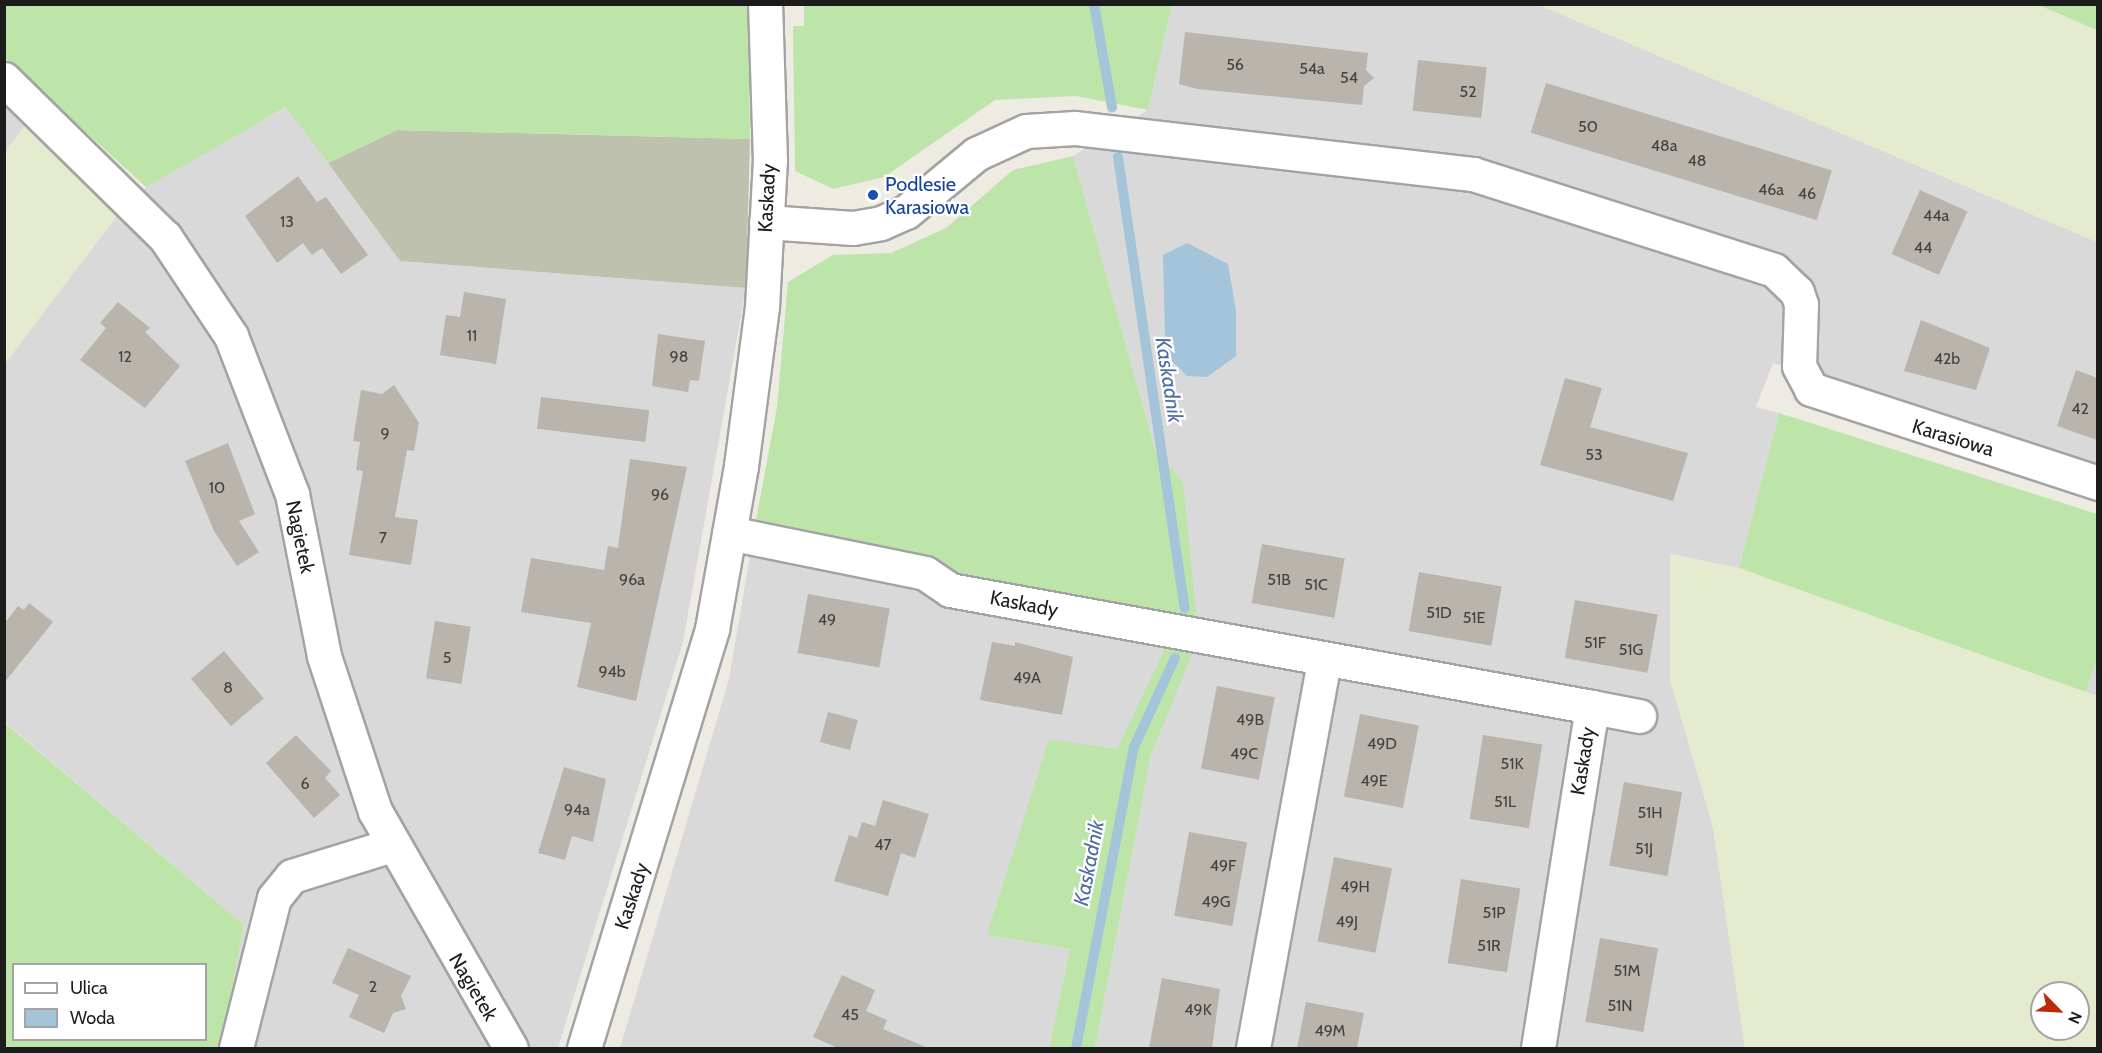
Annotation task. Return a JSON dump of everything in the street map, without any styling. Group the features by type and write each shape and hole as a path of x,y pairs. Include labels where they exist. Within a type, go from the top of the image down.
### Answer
{"street":[{"name":"Kaskady","path":"584,1048 712,629 729,533 760,319 766,222 765,4"},
{"name":"Nagietek","path":"4,79 165,237 231,336 291,494 324,656 392,845 511,1048"},
{"name":"Karasiowa","path":"766,222 853,228 881,223 906,212 976,154 1026,131 1075,128 1473,174 1774,270 1793,287 1801,304 1799,366 1811,389 2097,483"},
{"name":"Kaskady","path":"729,533 925,573 950,590 1324,661 1592,707 1538,1048"},
{"path":"1253,1048 1324,661"},
{"path":"1592,707 1639,716"},
{"path":"236,1048 274,898 292,876 392,845"}],"shaded area":[{"path":"1172,5 1539,5 2097,242 2097,465 1773,363 1756,407 1779,413 1739,568 1671,554 1670,679 1713,827 1745,1048 1095,1048 1151,755 1191,654 988,935 1070,949 1049,1048 620,1048 729,679 755,526 1183,482 1156,453 1073,156 1148,110"},
{"path":"1539,5 2041,5 2097,30 2097,242"},
{"path":"4,95 30,119 5,153 4,153"},
{"path":"287,107 400,261 746,288 683,642 558,1048 221,1048 244,925 5,722 4,364 119,213 157,177"},
{"path":"30,119 119,213 5,364 4,153"},
{"path":"397,130 750,139 746,288 400,261 328,163"},
{"path":"1670,554 1739,568 2097,696 2097,1048 1745,1048 1713,827 1670,679"},
{"path":"2097,659 2097,696 2086,692"}],"green space":[{"path":"804,4 1172,5 1148,110 1076,96 995,100 884,177 833,189 795,171 793,26 804,26"},
{"path":"2041,4 2098,5 2097,30 2041,6"},
{"path":"5,5 748,5 750,139 397,130 328,163 286,107 146,187 5,58"},
{"path":"1073,156 1156,453 1183,482 1197,622 952,578 755,526 777,407 788,282 833,255 891,253 946,228 1013,170"},
{"path":"1779,413 2097,514 2097,659 2086,692 1739,568"},
{"path":"1165,648 1192,654 1151,755 1095,1048 1049,1048 1070,949 987,935 1049,739 1117,749"},
{"path":"4,722 244,925 221,1048 5,1048"}],"water":[{"path":"1187,243 1228,264 1236,311 1236,356 1207,377 1187,376 1172,361 1165,339 1163,255"}],"building":[{"path":"1185,32 1368,53 1366,70 1374,78 1364,86 1362,105 1197,89 1179,84"},
{"path":"1418,60 1487,67 1481,118 1413,111"},
{"path":"1546,83 1832,170 1817,220 1531,133"},
{"path":"298,176 317,202 326,197 368,255 341,274 322,248 312,255 303,243 277,263 245,216"},
{"path":"1920,190 1968,211 1939,275 1892,254"},
{"path":"464,292 506,299 496,364 440,355 446,315 460,317"},
{"path":"118,302 150,328 145,332 180,366 145,408 80,360 106,328 100,323"},
{"path":"1921,320 1990,348 1976,390 1904,371"},
{"path":"658,334 705,341 699,381 690,380 688,392 652,386"},
{"path":"2076,370 2097,378 2097,440 2057,426"},
{"path":"1565,378 1602,388 1590,427 1688,453 1673,501 1540,465"},
{"path":"394,385 419,423 414,451 407,450 395,517 418,520 411,565 349,555 363,471 356,470 360,442 353,441 361,390 382,394"},
{"path":"541,397 649,410 645,442 537,429"},
{"path":"228,443 255,514 239,521 259,552 237,566 214,531 185,461"},
{"path":"630,459 687,467 636,701 577,687 591,623 521,612 531,558 604,570 608,546 618,548"},
{"path":"1262,544 1345,559 1334,618 1252,603"},
{"path":"1419,572 1502,587 1491,646 1409,631"},
{"path":"808,594 890,608 879,668 798,653"},
{"path":"1575,600 1658,615 1647,673 1565,658"},
{"path":"29,603 53,622 4,683 4,624 18,606 24,610"},
{"path":"435,621 471,627 461,684 426,678"},
{"path":"992,642 1015,646 1015,642 1073,657 1062,715 980,700"},
{"path":"224,651 264,698 231,726 191,679"},
{"path":"1217,686 1275,697 1259,780 1201,768"},
{"path":"828,712 858,720 850,750 820,742"},
{"path":"1360,714 1419,725 1403,808 1344,796"},
{"path":"296,735 331,771 325,778 340,795 314,818 266,763"},
{"path":"1483,735 1542,744 1529,828 1470,819"},
{"path":"564,767 606,779 593,842 572,836 565,860 538,853"},
{"path":"1624,782 1682,792 1667,876 1609,866"},
{"path":"883,800 929,814 915,858 901,853 888,896 834,881 849,835 857,838 862,822 875,826"},
{"path":"1189,832 1247,842 1232,926 1174,916"},
{"path":"1334,857 1392,868 1376,953 1318,941"},
{"path":"1461,879 1520,888 1507,972 1448,963"},
{"path":"1600,938 1658,948 1643,1032 1585,1022"},
{"path":"348,948 411,976 401,996 406,1009 393,1013 384,1033 349,1017 359,995 332,983"},
{"path":"842,975 875,990 866,1011 887,1020 883,1029 928,1048 838,1048 813,1037"},
{"path":"1162,978 1220,989 1212,1048 1149,1048"},
{"path":"1306,1002 1364,1013 1357,1048 1297,1048"}],"waterway":[{"name":"Kaskadnik","path":"1094,4 1112,107"},
{"name":"Kaskadnik","path":"1118,157 1185,608"},
{"name":"Kaskadnik","path":"1076,1048 1134,747 1175,658"}],"place":[{"name":"Podlesie Karasiowa","path":"873,195"}]}
